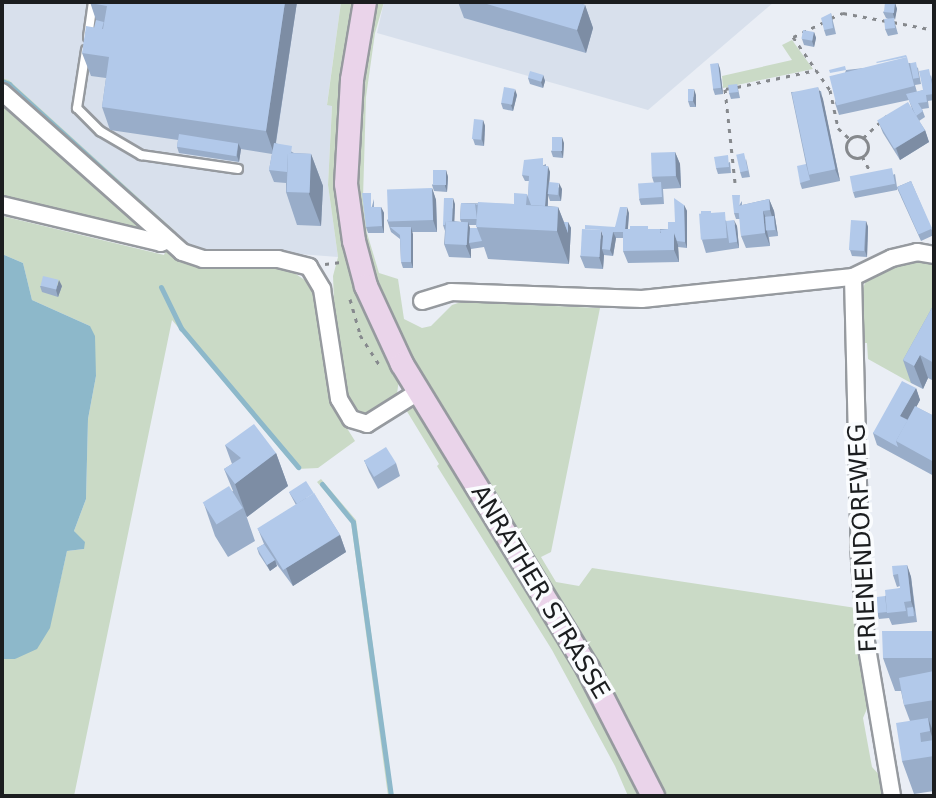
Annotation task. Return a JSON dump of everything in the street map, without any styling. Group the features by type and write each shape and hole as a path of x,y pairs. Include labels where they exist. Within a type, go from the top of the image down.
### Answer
{"street":[{"name":"ANRATHER STRASSE","path":"365,2 348,127 346,184 350,221 374,306 418,392 583,659 653,796"},
{"path":"2,92 182,252 203,259 278,259 309,267 322,289 339,399 351,419 367,424 418,392"},
{"path":"2,205 161,243 168,240"},
{"path":"422,301 451,292 642,299 853,277 892,258 917,252 934,255"},
{"name":"FRIENENDORFWEG","path":"853,277 860,560 866,642 892,796"}],"lane":[{"path":"93,2 77,108 100,131 141,155 238,169"}],"path":[{"path":"896,114 882,117 863,138 850,139 838,128 830,90 793,37 843,13 929,29"},
{"path":"735,182 725,89 816,70"},
{"path":"862,156 867,147 863,138"},
{"path":"850,139 846,144 849,154 862,156"},
{"path":"862,156 875,185"}],"shaded area":[{"path":"2,2 341,2 327,104 332,105 328,185 338,257 273,252 199,253 180,243 173,236 175,232 9,80 2,78"},
{"path":"384,2 774,2 648,110 377,33"}],"green space":[{"path":"341,2 355,2 338,142 373,278 353,185 359,89 375,2 384,2 375,33 366,97 363,198 367,233 379,273 398,279 404,319 422,328 431,326 452,305 461,302 600,308 551,552 541,557 556,582 579,586 592,568 856,608 869,704 863,718 872,767 882,778 885,796 628,796 552,650 437,466 439,464 397,395 371,413 361,412 350,405 340,379 336,348 333,276 338,257 328,185 332,106 327,105","holes":["373,278 424,392 397,394 399,379"]},
{"path":"792,40 813,69 723,88 722,76 792,60 782,45"},
{"path":"2,78 9,80 176,232 173,236 2,85"},
{"path":"2,99 154,235 2,197"},
{"path":"2,216 164,255 167,247 184,263 214,267 272,264 290,270 306,281 320,303 333,406 355,441 318,468 297,469 172,320 74,796 2,796 2,659 15,659 56,599 67,551 84,549 74,531 86,499 88,419 96,376 90,326 32,300 23,263 2,254"},
{"path":"918,259 934,261 934,341 911,383 868,359 867,343 861,343 860,297 865,283 876,273"},
{"path":"321,479 356,520 393,796 388,796 351,522 317,482"}],"water":[{"path":"2,254 23,263 32,300 90,326 95,336 96,376 88,419 86,499 74,531 85,542 84,549 67,551 50,628 37,649 15,659 2,659"}],"building":[{"path":"90,2 285,2 266,131 102,107 109,57 82,53 86,26 103,29 107,6"},
{"path":"480,2 575,2 585,5 577,30"},
{"path":"885,2 895,3 894,13 884,12"},
{"path":"831,13 833,28 824,30 821,18"},
{"path":"894,18 895,28 885,29 884,19"},
{"path":"96,20 104,22 102,30 94,28"},
{"path":"803,30 814,32 812,41 801,39"},
{"path":"906,55 907,57 876,62"},
{"path":"907,57 914,86 837,105 829,76"},
{"path":"916,62 919,78 913,79 910,63"},
{"path":"718,63 721,88 713,89 710,64"},
{"path":"845,66 846,70 830,73 829,70"},
{"path":"929,69 934,94 926,95 927,102 918,103 923,111 916,116 906,94 923,90 919,71"},
{"path":"530,71 543,75 541,82 528,78"},
{"path":"737,84 738,92 729,93 728,85"},
{"path":"504,87 515,89 512,105 501,103"},
{"path":"818,87 835,169 809,175 792,93"},
{"path":"688,89 694,89 693,101 688,101"},
{"path":"908,102 925,130 894,149 877,121"},
{"path":"474,119 483,120 481,140 472,139"},
{"path":"179,134 238,143 236,156 177,147"},
{"path":"552,137 562,137 562,151 552,151"},
{"path":"274,143 292,146 291,153 288,153 287,172 269,170"},
{"path":"675,152 676,176 652,177 651,153"},
{"path":"288,153 311,154 310,193 287,192"},
{"path":"744,153 748,171 740,172 736,155"},
{"path":"728,155 729,167 716,168 714,157"},
{"path":"543,158 543,166 548,166 545,206 531,205 528,197 529,176 522,175 524,160"},
{"path":"806,164 810,180 800,183 797,166"},
{"path":"892,168 895,184 853,192 850,176"},
{"path":"433,170 446,170 446,185 433,185"},
{"path":"911,181 932,229 918,235 897,187"},
{"path":"549,182 559,183 558,195 548,194"},
{"path":"661,182 662,197 639,199 638,184"},
{"path":"432,188 433,220 388,222 387,190"},
{"path":"362,193 371,193 371,207 381,207 382,226 366,227"},
{"path":"514,193 527,194 526,205 558,207 557,231 476,227 478,202 514,204"},
{"path":"732,195 740,195 739,213 734,213"},
{"path":"444,198 453,198 452,221 446,221 443,225"},
{"path":"674,198 684,205 685,242 677,241 674,233 661,233 660,230 668,229 668,222 675,222"},
{"path":"769,199 770,210 763,211 765,233 741,236 738,206"},
{"path":"461,203 478,204 475,204 477,219 460,219"},
{"path":"620,207 627,207 625,229 623,232 613,232 610,250 602,249 601,230 585,229 585,225 615,227"},
{"path":"725,212 727,238 701,240 699,214"},
{"path":"774,216 775,230 766,231 765,217"},
{"path":"734,220 737,242 729,243 726,221"},
{"path":"851,220 866,221 864,251 849,250"},
{"path":"446,221 468,222 467,245 445,244"},
{"path":"630,226 648,226 648,229 630,229"},
{"path":"390,227 411,227 411,262 401,262 400,235"},
{"path":"470,228 477,228 482,241 469,243"},
{"path":"582,229 601,230 600,257 581,256"},
{"path":"623,229 660,229 660,233 674,233 674,250 623,251"},
{"path":"43,276 59,280 56,290 41,286"},
{"path":"934,304 934,363 920,355 914,366 903,360"},
{"path":"902,381 916,388 900,416 908,420 896,441 898,447 873,433"},
{"path":"915,406 934,416 934,462 896,441"},
{"path":"254,424 276,453 235,484 224,469 241,458 225,445"},
{"path":"386,447 396,463 374,477 364,461"},
{"path":"306,481 314,493 297,504 289,492"},
{"path":"229,486 243,508 216,524 203,502"},
{"path":"314,493 340,535 283,570 257,529"},
{"path":"264,544 275,560 267,565 257,548"},
{"path":"907,565 911,601 904,602 906,611 887,613 885,590 900,588 898,574 893,575 892,566"},
{"path":"885,596 887,612 877,613 875,597"},
{"path":"913,607 914,616 908,617 907,608"},
{"path":"882,631 934,631 934,664 933,658 883,658"},
{"path":"934,671 934,700 904,705 899,678"},
{"path":"928,718 930,731 920,733 921,742 934,740 934,756 902,761 896,723"}],"waterway":[{"path":"2,81 9,84 173,233"},
{"path":"161,287 181,328 298,467"},
{"path":"322,484 353,522 391,796"}]}
